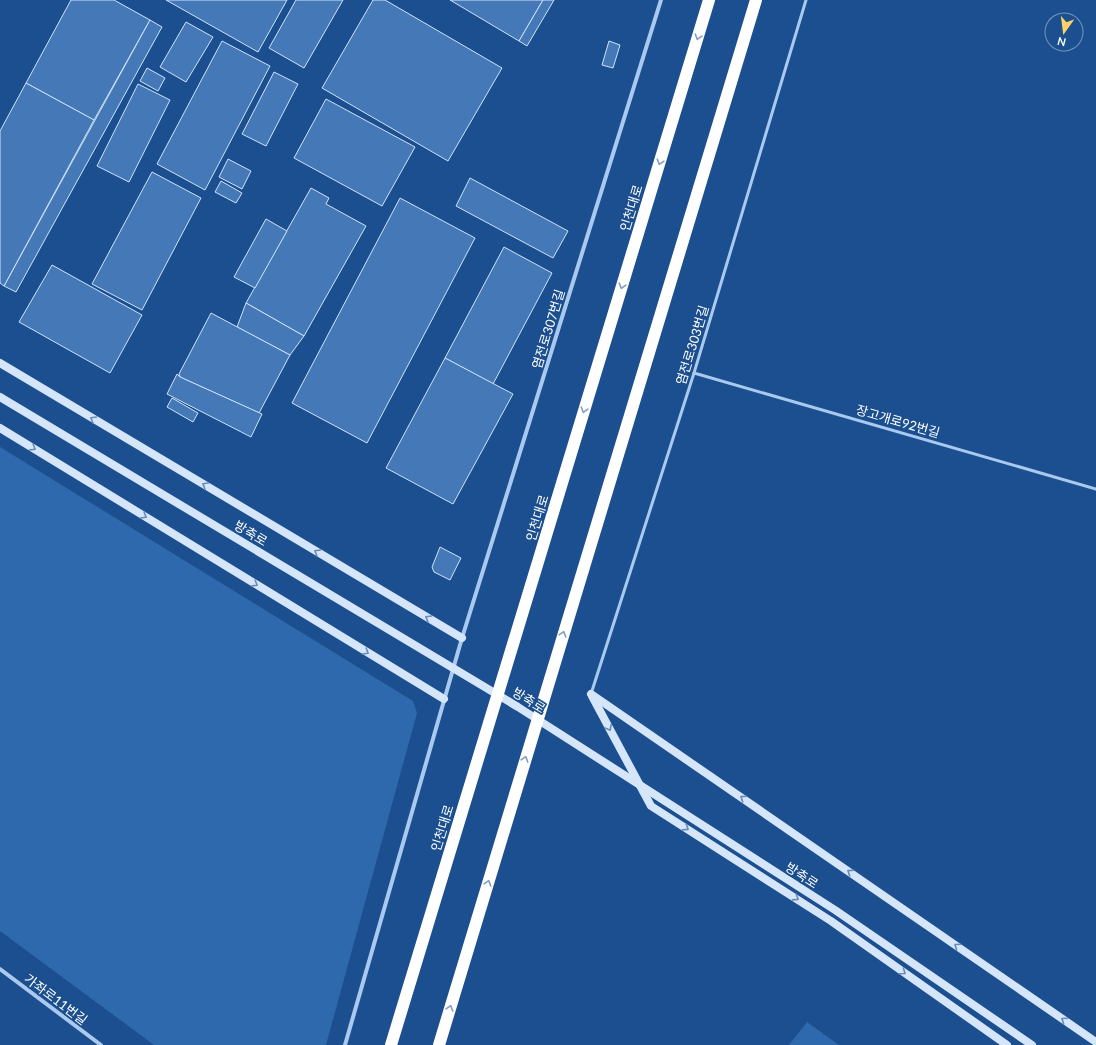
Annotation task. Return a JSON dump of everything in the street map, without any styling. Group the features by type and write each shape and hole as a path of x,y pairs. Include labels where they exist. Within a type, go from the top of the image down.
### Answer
{"highway":[{"name":"인천대로","path":"391,1045 709,0"},
{"path":"439,1045 756,0"}],"main road":[{"path":"0,363 462,638"},
{"name":"방축로","path":"0,397 518,707 835,910 1032,1045"},
{"path":"0,428 444,699"},
{"path":"591,694 1096,1042"},
{"path":"591,694 651,806 831,921 1007,1045"}],"street":[{"name":"염전로307번길","path":"346,1045 462,638 661,0"},
{"name":"가좌로11번길","path":"0,969 101,1045"}],"lane":[{"name":"염전로303번길","path":"591,694 694,373 806,0"},
{"name":"장고개로92번길","path":"694,373 1096,489"}],"shaded area":[{"path":"0,447 413,701 417,713 326,1045 154,1045 0,931"},
{"path":"807,1022 839,1045 789,1045"}],"building":[{"path":"71,0 114,0 150,20 94,120 26,83"},
{"path":"166,0 287,0 258,52"},
{"path":"296,0 343,0 304,68 269,48"},
{"path":"373,0 385,0 502,68 448,161 322,88"},
{"path":"450,0 543,0 519,41"},
{"path":"543,0 554,0 527,46 519,41"},
{"path":"150,20 162,27 16,292 4,286"},
{"path":"186,22 213,37 186,82 160,67"},
{"path":"222,41 270,66 205,190 157,164"},
{"path":"609,41 620,45 613,68 602,65"},
{"path":"147,68 165,78 158,91 140,81"},
{"path":"274,72 298,84 266,146 242,134"},
{"path":"26,83 94,120 4,286 0,283 0,131"},
{"path":"138,84 170,100 129,182 97,166"},
{"path":"326,99 415,147 382,206 294,158"},
{"path":"228,159 251,171 242,189 219,177"},
{"path":"152,172 201,198 142,310 92,284"},
{"path":"470,178 568,231 553,258 456,206"},
{"path":"221,181 242,193 236,203 215,192"},
{"path":"311,188 329,198 326,204 366,226 304,336 246,303"},
{"path":"400,198 475,238 367,443 292,403"},
{"path":"266,219 287,231 255,288 234,277"},
{"path":"504,247 552,273 493,384 445,358"},
{"path":"52,265 142,315 110,373 19,322"},
{"path":"246,303 304,336 290,355 237,327"},
{"path":"211,313 290,355 259,413 180,377 179,374"},
{"path":"445,358 513,394 453,504 386,468"},
{"path":"177,374 180,377 262,414 251,437 167,394"},
{"path":"172,398 198,413 193,422 167,407"},
{"path":"440,547 461,558 450,580 434,572 432,567"}]}
